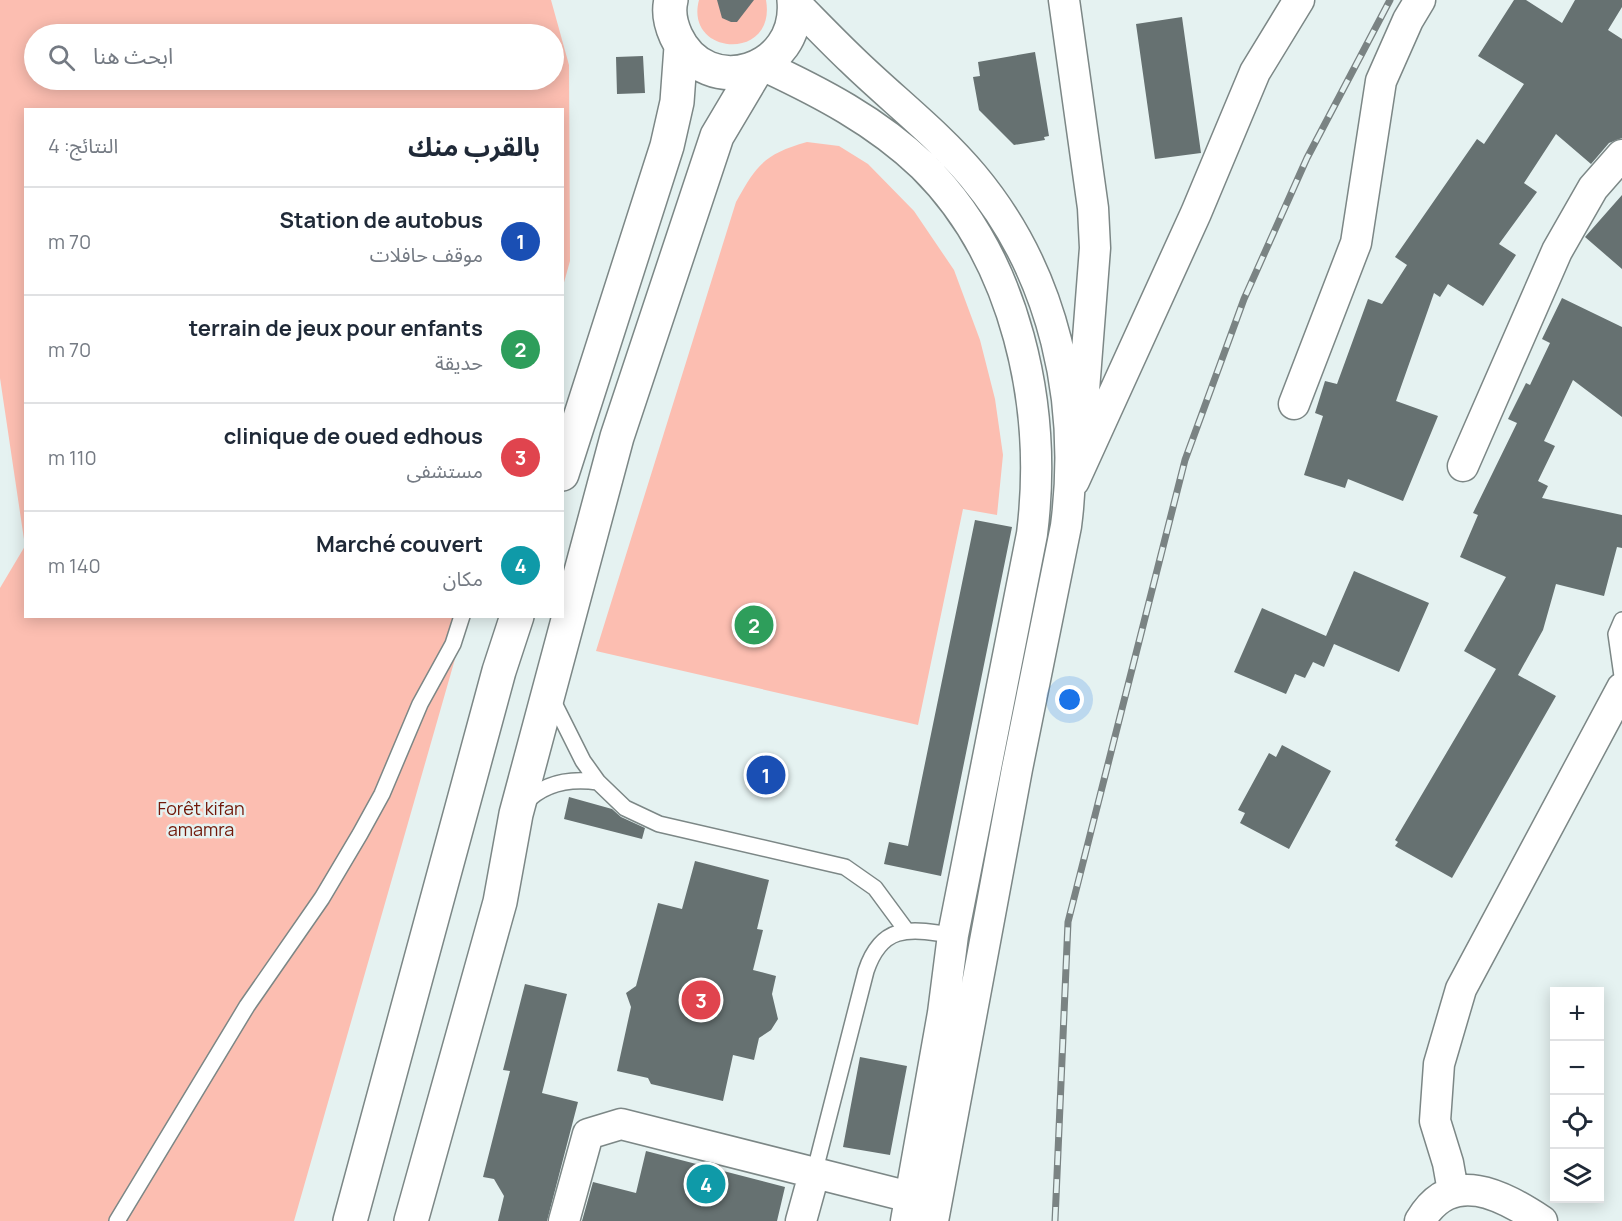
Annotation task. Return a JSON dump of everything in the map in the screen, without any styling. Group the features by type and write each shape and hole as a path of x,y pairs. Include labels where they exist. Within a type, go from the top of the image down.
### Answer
{"main road":[{"path":"671,0 672,28 681,47 697,62 716,71 738,73 760,66 775,56 787,41 794,22 794,1"},
{"path":"564,468 667,146 677,102 681,47"},
{"path":"411,1221 500,902 516,814 617,437 717,136 760,66"},
{"path":"350,1221 496,683 516,618"}],"street":[{"path":"933,1221 1015,780 1051,607 1081,433 1095,248 1093,208 1064,0"},
{"path":"1070,489 1196,213 1255,72 1299,0"},
{"path":"1294,404 1356,243 1382,81 1408,20 1420,0"},
{"path":"794,1 853,61 946,146 980,185 1004,218 1027,259 1047,304 1060,357 1070,417 1070,489"},
{"path":"564,1221 588,1134 621,1124 814,1174 908,1209 943,1013 953,935 1032,534 1037,493 1037,460 1036,427 1030,385 1004,291 963,212 923,166 860,116 828,96 760,66"},
{"path":"1463,466 1557,250 1593,188 1622,155"},
{"path":"1060,357 1078,331 1093,287"},
{"path":"1453,1191 1435,1121 1438,1064 1461,989 1622,688"},
{"path":"801,1221 814,1174"},
{"path":"1420,1221 1432,1205 1453,1191 1477,1190 1494,1193 1542,1221"}],"lane":[{"path":"117,1221 247,1006 322,898 355,843 382,794 420,704 453,644 461,618"},
{"path":"1622,620 1616,634 1622,676"},
{"path":"549,693 570,739 598,782 625,807 659,824 845,867 875,888 906,930"},
{"path":"516,814 526,801 552,785 567,781 598,782"},
{"path":"814,1174 870,957 877,945 889,936 906,930 953,935"}],"green space":[{"path":"0,0 551,0 558,24 24,24 24,90 564,90 564,47 569,65 570,261 564,282 564,108 24,108 24,539 0,378"},
{"path":"699,0 766,0 766,20 758,34 746,42 731,44 717,41 705,32 698,19"},
{"path":"807,142 839,146 868,164 914,211 954,270 980,340 995,399 1003,455 997,515 963,509 918,725 596,651 736,202 750,178 764,162 781,151"},
{"name":"Forêt kifan amamra","path":"24,548 24,618 467,618 294,1221 0,1221 0,588"}],"building":[{"path":"717,0 754,0 737,22 731,22 722,18"},
{"path":"1514,0 1526,0 1562,23 1575,0 1622,0 1622,7 1608,30 1622,39 1622,138 1609,143 1591,164 1556,134 1524,183 1537,192 1499,244 1516,255 1483,306 1448,284 1440,297 1434,293 1396,401 1438,416 1403,501 1348,479 1345,488 1304,475 1323,416 1315,413 1325,381 1337,384 1368,299 1382,304 1407,265 1395,257 1477,139 1484,144 1524,84 1478,56"},
{"path":"1182,17 1201,153 1155,159 1136,24"},
{"path":"1035,52 1049,136 1044,137 1045,140 1014,145 979,110 973,77 980,76 978,62"},
{"path":"643,56 645,93 617,94 616,57"},
{"path":"1622,195 1622,269 1585,237"},
{"path":"1562,298 1622,327 1622,417 1573,380 1544,441 1555,446 1538,481 1548,486 1542,498 1622,515 1622,548 1617,547 1604,596 1556,584 1543,630 1518,675 1556,696 1452,878 1395,846 1398,842 1395,840 1496,669 1464,651 1506,577 1460,557 1478,515 1473,513 1517,423 1508,419 1526,383 1530,385 1550,343 1542,339"},
{"path":"975,520 1012,527 941,876 884,864 889,842 908,846"},
{"path":"1354,571 1429,603 1399,672 1334,644 1324,667 1313,662 1305,678 1295,674 1286,694 1234,672 1262,608 1326,636"},
{"path":"1282,745 1331,771 1289,849 1240,823 1245,813 1238,810 1269,753 1276,757"},
{"path":"569,797 612,809 621,817 645,828 642,839 564,819"},
{"path":"695,861 769,880 757,929 763,930 753,970 776,976 772,994 778,1019 771,1030 759,1038 754,1060 733,1055 723,1101 651,1084 648,1078 617,1071 631,1007 626,993 636,986 658,903 682,909"},
{"path":"525,984 567,994 542,1093 578,1102 547,1221 498,1221 504,1196 494,1179 483,1177 510,1071 503,1070"},
{"path":"860,1057 907,1066 890,1155 843,1147"},
{"path":"646,1151 785,1187 777,1221 582,1221 593,1182 636,1193"}],"railway":[{"path":"1055,1221 1068,922 1185,460 1244,299 1307,158 1390,0"}],"place":[{"name":"terrain de jeux pour enfants","path":"754,625"},
{"name":"Station de autobus","path":"766,775"},
{"name":"clinique de oued edhous","path":"701,1000"},
{"name":"Marché couvert","path":"706,1184"}]}
